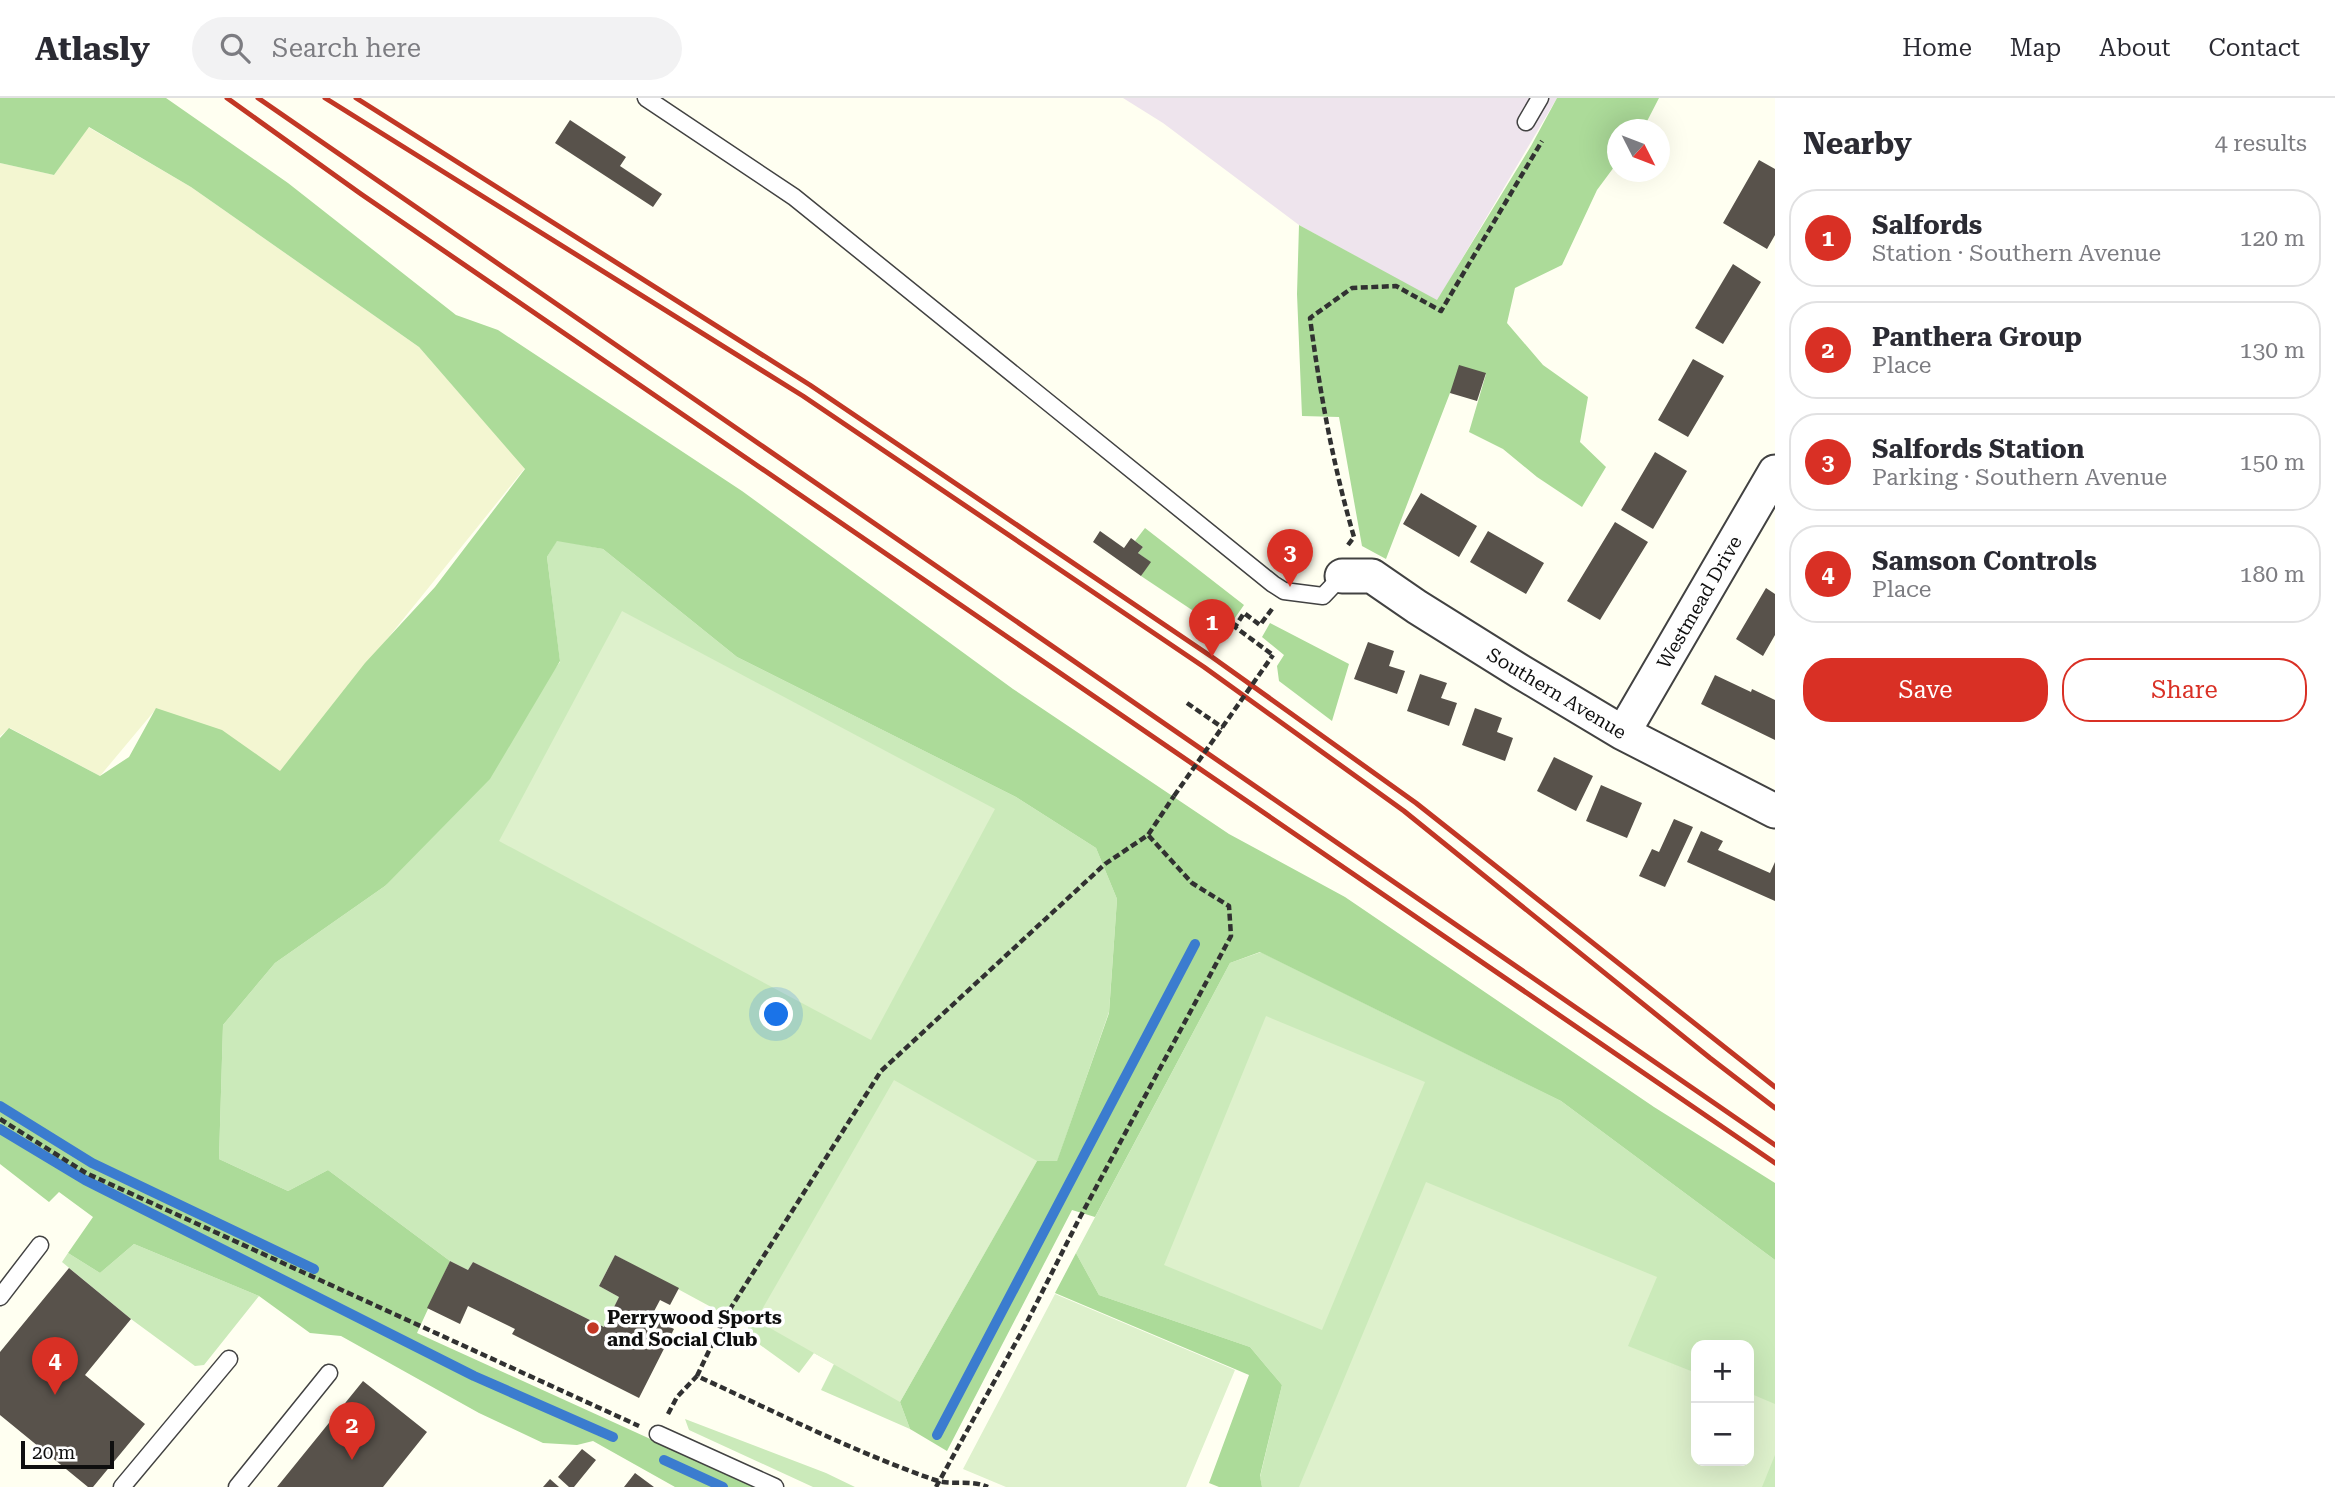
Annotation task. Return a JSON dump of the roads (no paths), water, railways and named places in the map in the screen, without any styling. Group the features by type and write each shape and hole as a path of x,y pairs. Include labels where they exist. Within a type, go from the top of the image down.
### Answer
{"street":[{"name":"Westmead Drive","path":"1623,733 1775,471"},
{"name":"Southern Avenue","path":"1344,562 1372,576 1521,673 1623,733 1775,811"}],"lane":[{"path":"646,98 794,197 1284,591 1322,596 1344,562"},
{"path":"1525,122 1540,98"},
{"path":"0,1297 40,1245"},
{"path":"122,1487 229,1359"},
{"path":"237,1487 329,1373"},
{"path":"658,1434 775,1487"}],"waterway":[{"path":"937,1435 1195,944"},
{"path":"0,1106 92,1163 314,1269"},
{"path":"0,1129 85,1180 474,1376 613,1437"},
{"path":"664,1460 723,1487"}],"railway":[{"path":"227,98 361,194 1775,1163"},
{"path":"258,98 1775,1145"},
{"path":"325,98 803,396 1204,667 1404,811 1775,1108"},
{"path":"356,98 810,385 1212,657 1416,803 1775,1087"}],"place":[{"name":"Salfords Station","path":"1290,587"},
{"name":"Salfords","path":"1212,657"},
{"name":"Perrywood Sports and Social Club","path":"593,1328"},
{"name":"Samson Controls","path":"55,1395"},
{"name":"Panthera Group","path":"352,1460"}]}
